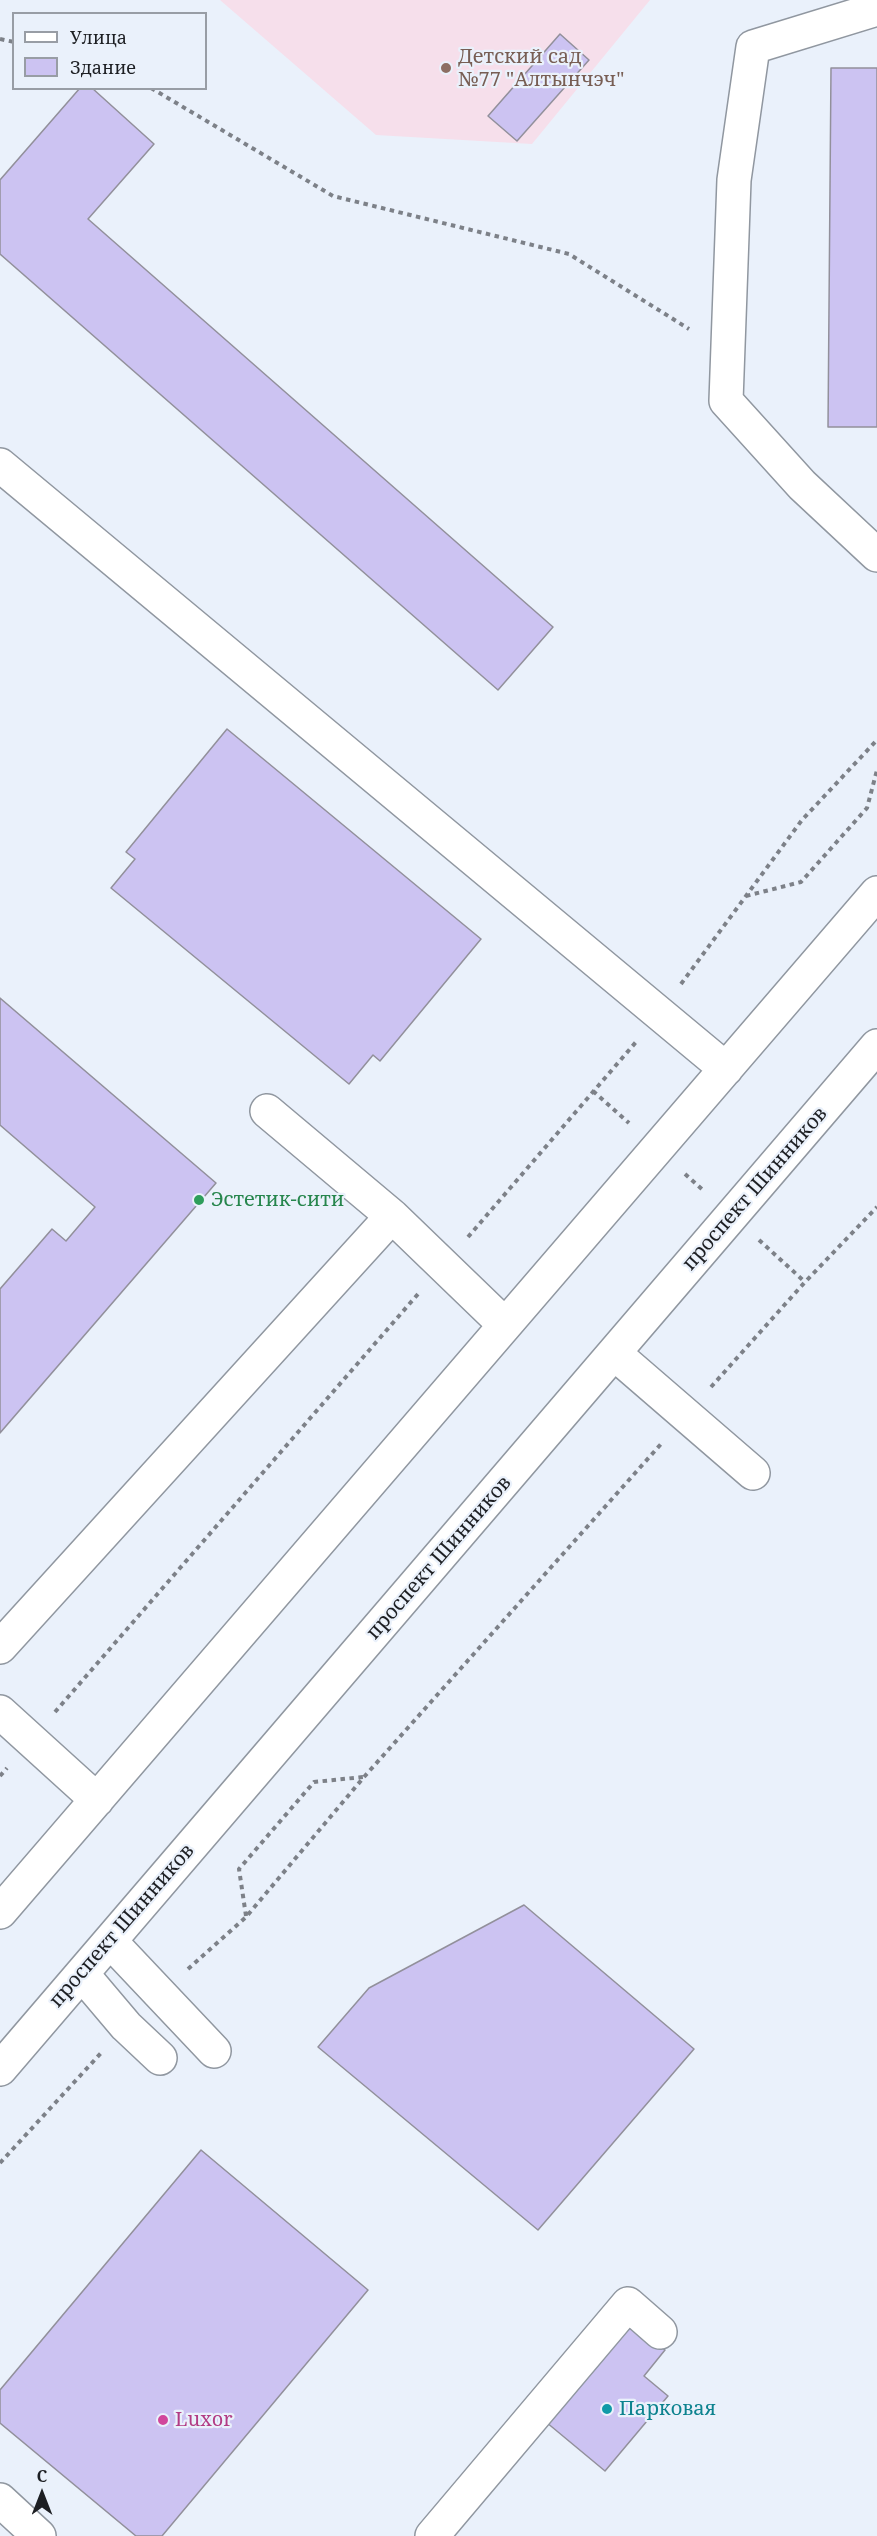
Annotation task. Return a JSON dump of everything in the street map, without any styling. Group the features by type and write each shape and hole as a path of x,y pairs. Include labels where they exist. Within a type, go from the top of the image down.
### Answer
{"street":[{"path":"877,9 753,47 734,180 726,401 802,485 877,555"},
{"path":"0,465 726,1069"},
{"path":"0,1912 877,893"},
{"name":"проспект Шинников","path":"0,2069 877,1046"},
{"path":"267,1111 392,1216 506,1325"},
{"path":"0,1647 392,1216"},
{"path":"614,1353 753,1473"},
{"path":"0,1712 97,1800"},
{"path":"110,1941 214,2051"},
{"path":"81,1974 126,2026 160,2058"},
{"path":"432,2536 628,2304 660,2332"},
{"path":"0,2500 39,2536"}],"path":[{"path":"154,90 333,196 569,254 728,353"},
{"path":"746,896 801,882 867,808 877,770"},
{"path":"593,1091 805,1282"},
{"path":"160,1994 246,1917 364,1777 805,1282 877,1207"},
{"path":"246,1917 239,1869 315,1782 364,1777"},
{"path":"0,2163 126,2026"}],"shaded area":[{"name":"Детский сад №77 \"Алтынчэч\"","path":"220,0 650,0 532,144 376,135"}],"building":[{"path":"560,34 589,60 517,141 488,116"},
{"path":"831,68 877,68 877,427 828,427"},
{"path":"78,90 94,90 154,144 88,219 553,627 498,690 0,254 0,180"},
{"path":"227,729 481,939 380,1061 373,1055 349,1084 111,888 135,859 126,852"},
{"path":"0,998 216,1183 0,1433 0,1289 52,1229 66,1241 95,1207 0,1125"},
{"path":"524,1905 694,2049 538,2230 318,2047 369,1988"},
{"path":"201,2150 368,2290 162,2536 136,2536 0,2423 0,2390"},
{"name":"Парковая","path":"631,2321 665,2350 644,2376 668,2396 605,2471 546,2422"}],"place":[{"name":"Детский сад №77 \"Алтынчэч\"","path":"446,68"},
{"name":"Эстетик-сити","path":"199,1200"},
{"name":"Парковая","path":"607,2409"},
{"name":"Luxor","path":"163,2420"}]}
